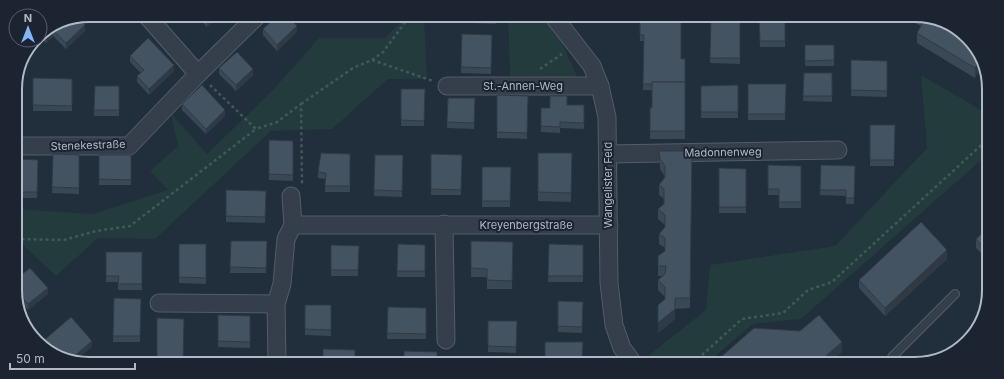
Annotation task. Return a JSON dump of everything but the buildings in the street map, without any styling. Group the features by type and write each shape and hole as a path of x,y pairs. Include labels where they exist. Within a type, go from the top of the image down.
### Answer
{"street":[{"path":"153,22 198,74"},
{"name":"Stenekestraße","path":"22,146 128,146 251,22"},
{"name":"Wangelister Feld","path":"562,22 576,45 592,66 600,86 607,117 609,283 614,325 622,348 629,357"},
{"name":"St.-Annen-Weg","path":"447,86 600,86"},
{"name":"Madonnenweg","path":"608,154 838,150"},
{"path":"277,357 276,304 282,284 286,239 293,225 290,196"},
{"path":"444,224 446,340"},
{"name":"Kreyenbergstraße","path":"293,225 608,225"},
{"path":"159,303 276,304"}],"lane":[{"path":"892,357 955,294"}],"path":[{"path":"22,239 64,240 96,231 130,226 256,129 277,122 353,68 372,60 383,52 406,22"},
{"path":"539,69 576,45"},
{"path":"372,60 447,86"},
{"path":"198,74 256,129"},
{"path":"290,196 302,184 301,104"},
{"path":"700,357 742,319 784,312 808,290 832,282 982,144"}],"green space":[{"path":"401,22 424,22 427,79 388,79 332,129 271,131 155,239 98,238 56,276 22,244 22,209 92,214 168,190 150,171 178,146 171,113 207,154 272,91 319,38 385,38"},
{"path":"508,22 550,22 554,26 578,78 510,76"},
{"path":"921,75 982,111 982,159 801,319 753,324 714,357 651,357 649,355 706,310 710,265 835,246 927,148"}]}
